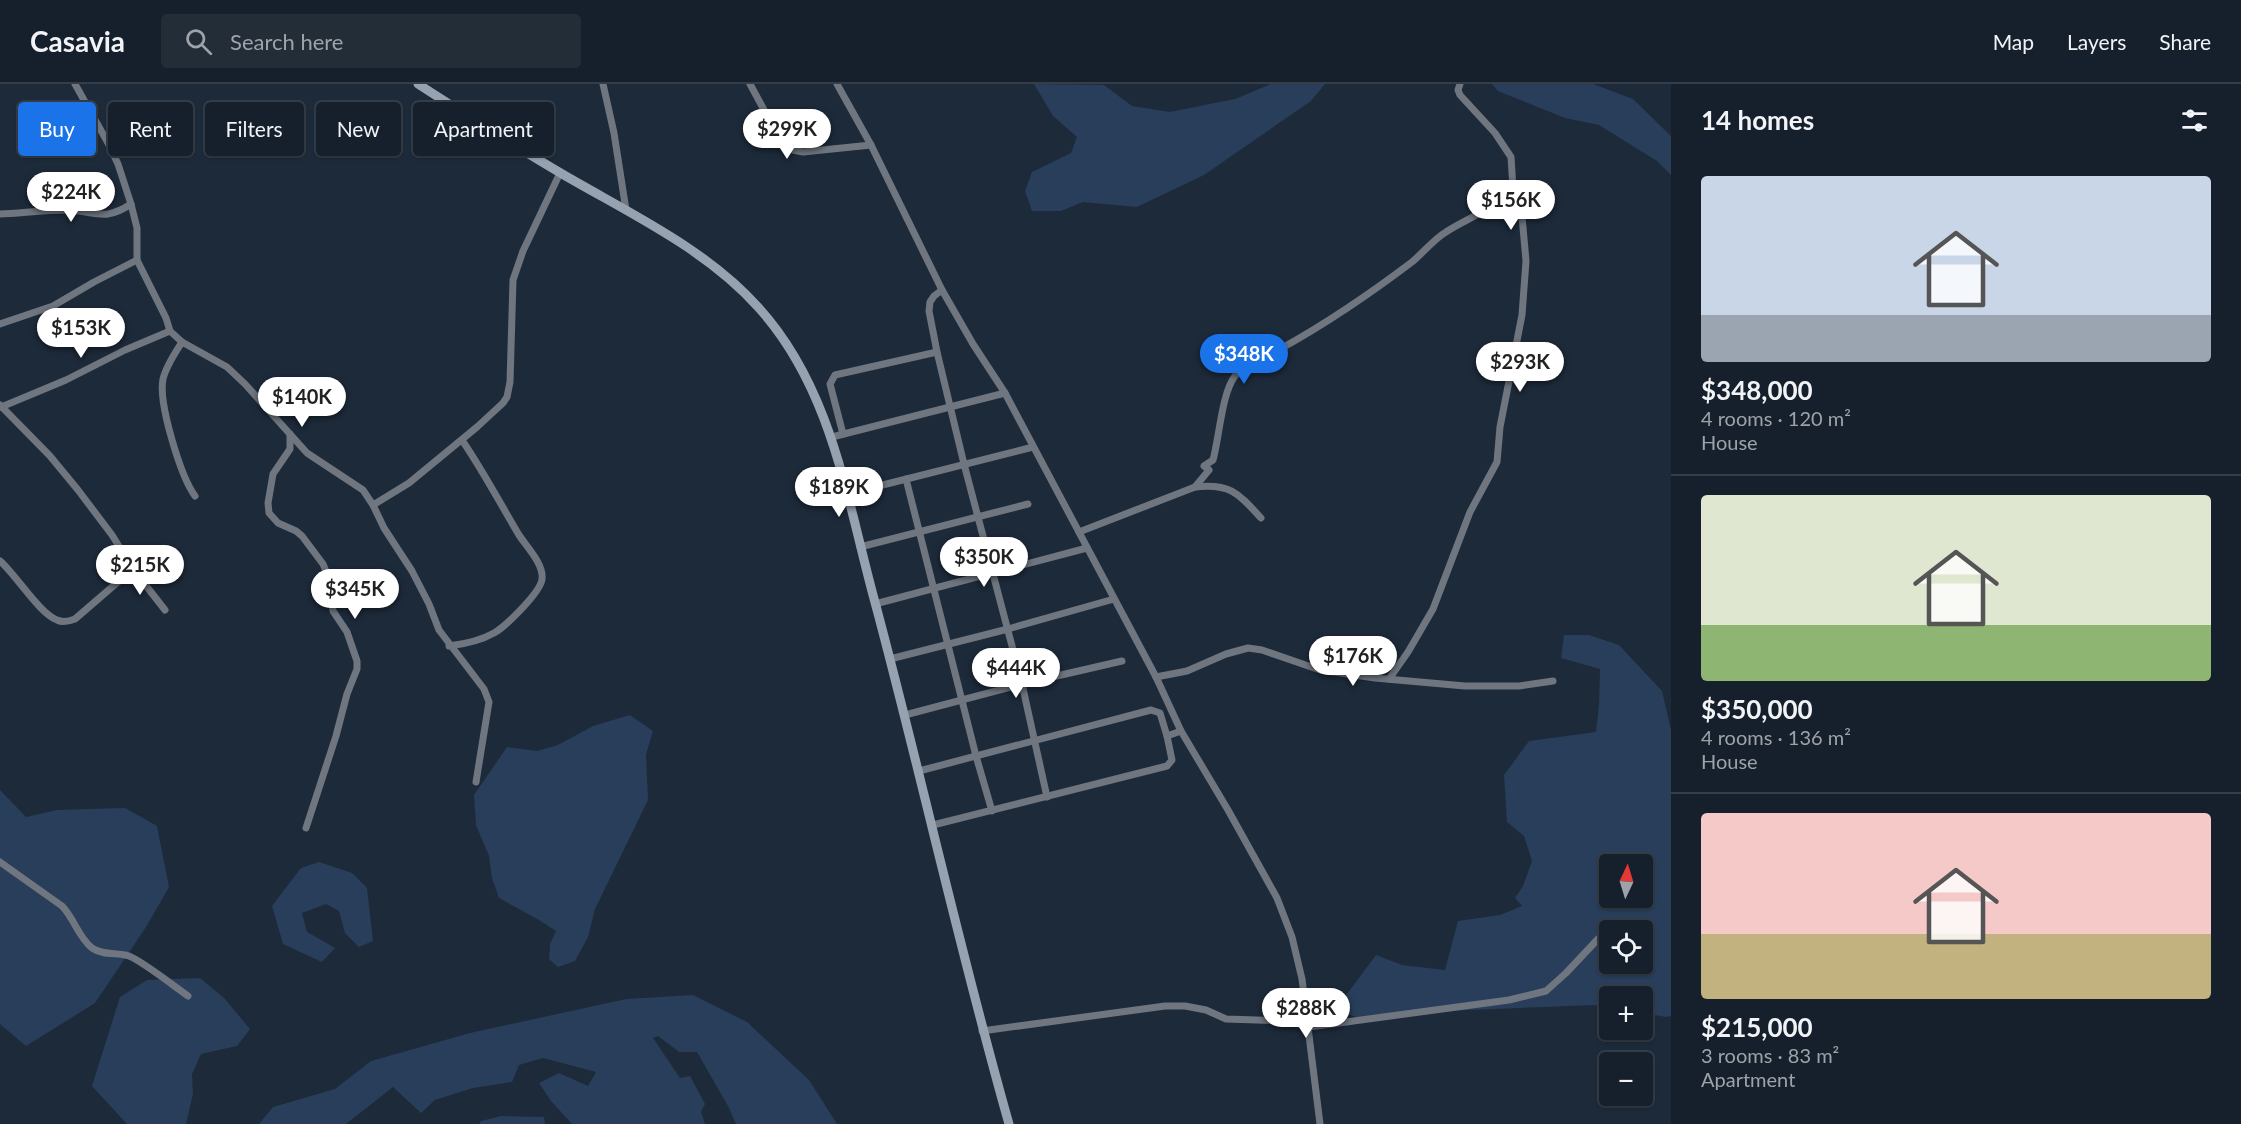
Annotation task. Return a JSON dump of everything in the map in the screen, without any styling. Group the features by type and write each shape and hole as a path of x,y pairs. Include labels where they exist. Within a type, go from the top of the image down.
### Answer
{"main road":[{"path":"418,84 560,173 626,210 692,252 735,283 759,307 789,346 814,389 832,437 933,825 982,1031 1009,1124"}],"street":[{"path":"75,84 108,143 131,204 137,228 137,260 166,318 170,331 182,342 226,367 245,384 307,453 363,490 412,571 439,630 487,695 489,702 476,782"},
{"path":"603,84 614,133 626,210"},
{"path":"750,84 782,143 793,150 803,152 872,145"},
{"path":"837,84 872,145 942,290 1005,393 1156,677 1181,731 1277,898 1293,937 1302,979 1320,1124"},
{"path":"1460,84 1458,90 1460,95 1495,133 1511,157 1513,189"},
{"path":"373,505 409,483 495,412 507,397 510,382 513,280 523,251 560,173"},
{"path":"1195,487 1209,470 1204,466 1213,460 1227,393 1235,376 1246,366 1288,344 1357,301 1412,262 1444,233 1482,213 1498,201 1506,190 1513,189 1520,194 1526,261 1522,315 1500,427 1497,462 1470,512 1433,609 1389,679"},
{"path":"0,214 70,210 102,216 122,210 131,204"},
{"path":"0,324 53,306 137,260"},
{"path":"942,290 930,302 929,310 937,352 1022,684 1047,797"},
{"path":"165,610 133,569 78,490 50,456 1,406 66,380 125,350 170,331"},
{"path":"182,342 163,380 163,395 168,424 182,469 195,496"},
{"path":"843,434 830,384 835,375 937,352"},
{"path":"832,437 1005,393"},
{"path":"290,434 290,449 273,474 268,503 269,513 278,523 302,536 323,564 328,576 333,611 347,632 357,661 357,669 347,694 306,828"},
{"path":"449,646 470,643 495,633 529,599 543,579 536,561 491,483 462,440"},
{"path":"847,494 1034,447"},
{"path":"906,479 992,811"},
{"path":"1078,532 1195,487 1211,485 1240,495 1261,518"},
{"path":"860,548 1028,504"},
{"path":"875,604 1087,548"},
{"path":"0,561 43,609 60,622 75,618 133,569"},
{"path":"890,659 1114,599"},
{"path":"1156,677 1187,670 1226,654 1248,648 1262,650 1320,670 1389,679 1476,686 1520,686 1553,681"},
{"path":"905,715 1022,684 1122,661"},
{"path":"919,771 1151,711 1160,713 1167,736 1172,760 1167,766 933,825"},
{"path":"1167,736 1181,731"},
{"path":"0,862 62,906 79,934 93,948 107,954 131,957 188,996"},
{"path":"982,1031 1165,1006 1185,1006 1206,1010 1226,1019 1288,1021 1309,1027 1509,1000 1546,991 1598,939"}],"shaded area":[{"path":"1034,84 1104,85 1132,106 1170,112 1235,99 1271,84 1325,84 1311,101 1204,175 1137,207 1083,202 1061,211 1032,211 1025,191 1032,172 1071,153 1077,137 1053,116"},
{"path":"1492,84 1593,84 1633,99 1671,136 1671,175 1657,161 1599,125 1565,118 1498,91"},
{"path":"1564,635 1589,635 1619,645 1662,691 1671,730 1671,1016 1653,1015 1653,986 1599,986 1599,1006 1418,1012 1369,1021 1335,1010 1376,955 1402,965 1445,970 1458,921 1500,915 1522,906 1515,898 1523,886 1532,861 1524,836 1507,822 1504,775 1529,741 1596,732 1600,669 1561,658"},
{"path":"630,715 653,731 646,755 648,800 595,909 588,937 575,961 558,967 549,959 550,944 556,931 499,898 492,878 489,856 476,825 474,795 507,747 537,751 558,745 593,726"},
{"path":"0,790 26,817 57,810 125,808 157,826 169,887 146,927 95,1003 26,1046 0,1024"},
{"path":"319,862 352,873 367,888 373,941 359,947 345,933 339,911 326,904 302,913 307,932 335,948 322,962 283,944 272,906 301,868"},
{"path":"200,978 224,998 250,1029 237,1046 201,1054 192,1074 193,1094 186,1124 127,1124 92,1086 120,997 147,980"},
{"path":"693,995 747,1022 809,1080 837,1124 736,1124 697,1052 679,1052 658,1036 653,1038 680,1078 690,1076 705,1104 701,1112 705,1124 572,1124 551,1101 539,1083 559,1073 588,1086 596,1072 543,1058 519,1065 512,1082 473,1088 435,1100 421,1113 393,1087 346,1124 259,1124 273,1107 335,1089 371,1061 470,1033 626,999"},
{"path":"501,1116 544,1117 545,1124 479,1124 481,1121"}]}
